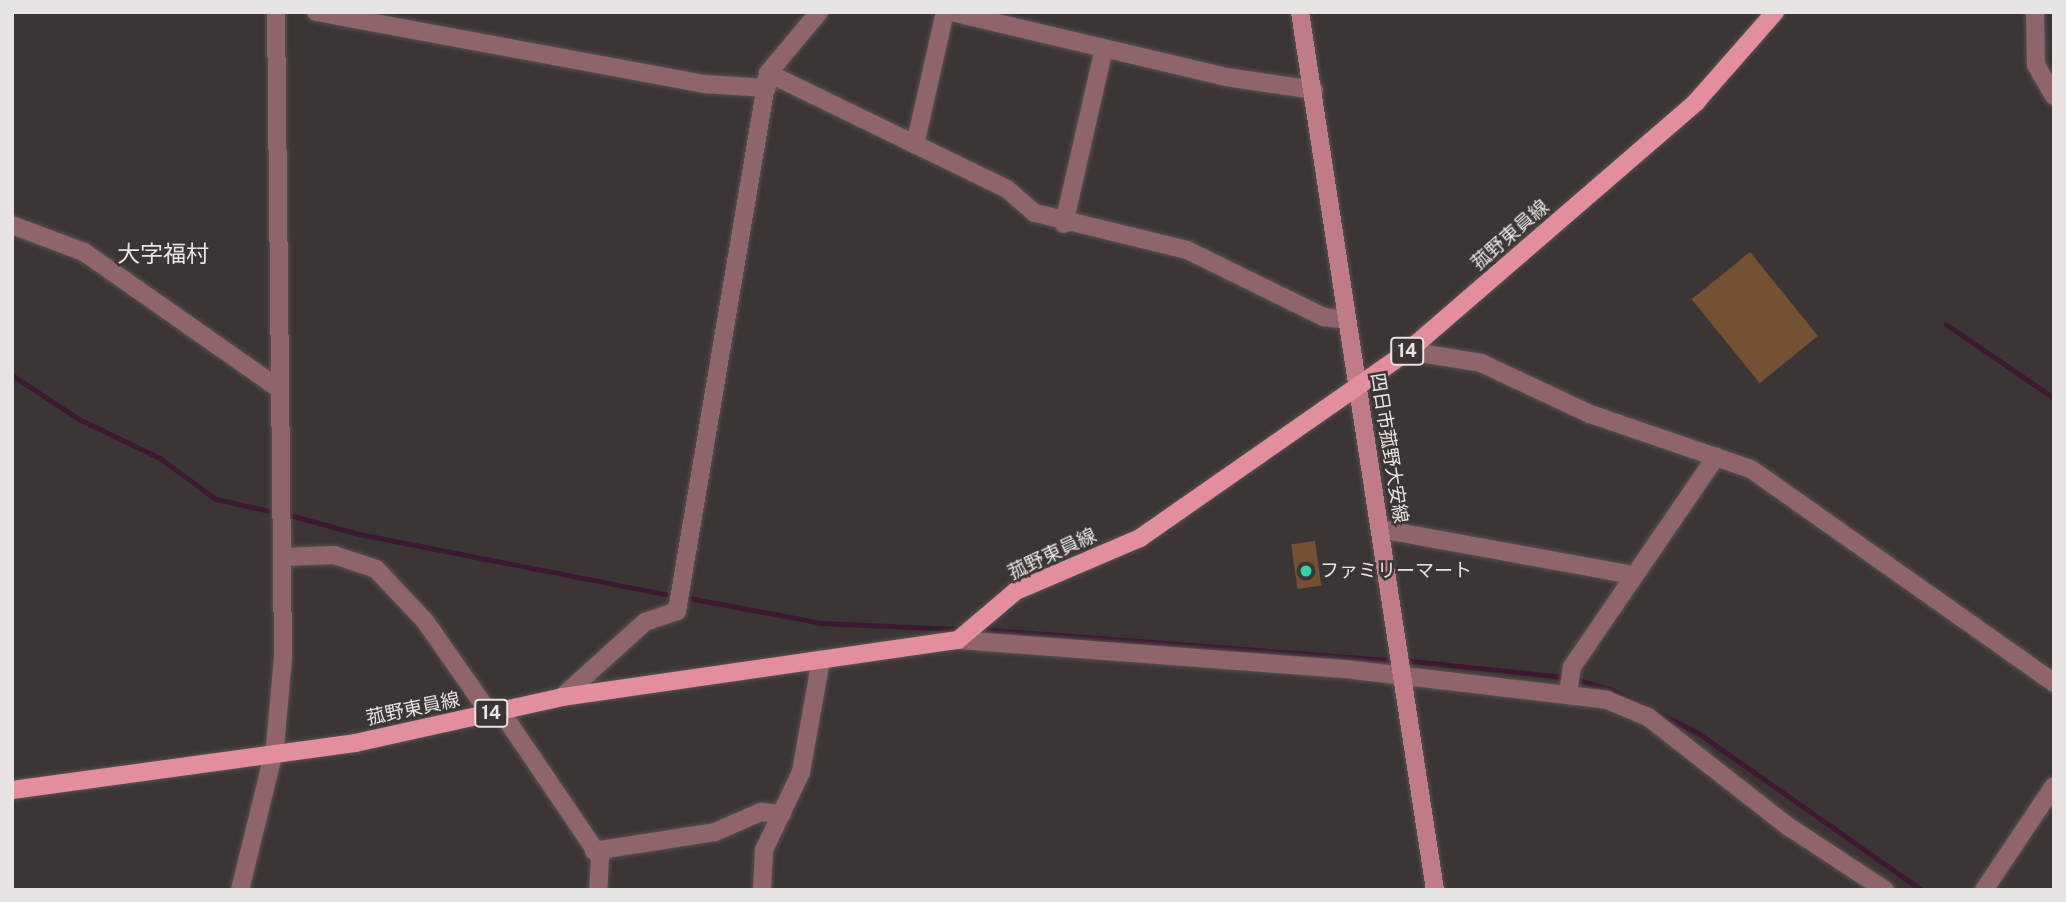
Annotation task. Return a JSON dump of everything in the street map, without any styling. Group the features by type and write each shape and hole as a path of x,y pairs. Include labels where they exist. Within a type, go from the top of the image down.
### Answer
{"main road":[{"name":"四日市菰野大安線","path":"1300,12 1435,890"},
{"name":"菰野東員線","path":"12,790 271,756 562,697 821,660 962,636 1016,591 1140,538 1359,389 1408,351 1696,102 1775,12"}],"street":[{"path":"240,890 271,756 284,657 283,500 277,387 276,12"},
{"path":"316,12 704,84 767,80 915,145 1064,224 1187,250 1324,317 1347,320"},
{"path":"562,697 645,622 678,607 767,80 819,12"},
{"path":"915,145 945,12"},
{"path":"951,12 1104,48 1314,90"},
{"path":"2035,12 2036,65 2054,96"},
{"path":"1064,224 1104,48"},
{"path":"12,225 84,252 277,387"},
{"path":"1408,351 1481,363 1590,414 1716,457 1776,486 2054,683"},
{"path":"1568,690 1572,667 1716,457"},
{"path":"1380,529 1633,575"},
{"path":"284,557 334,555 376,569 425,621 495,712 594,851 603,867 598,890"},
{"path":"962,636 1402,665 1568,690 1648,718 1789,827 1885,890"},
{"path":"762,890 764,850 801,772 821,660"},
{"path":"1984,890 2054,786"},
{"path":"594,851 715,832 761,812 782,814"}],"building":[{"path":"1750,252 1818,336 1760,383 1692,299"},
{"name":"ファミリーマート","path":"1315,541 1321,586 1297,589 1291,544"}],"waterway":[{"path":"1946,324 2054,398"},
{"path":"12,375 79,419 160,458 216,499 278,513"},
{"path":"286,514 359,534 675,596"},
{"path":"683,597 822,623 962,629"},
{"path":"978,629 1395,660"},
{"path":"1403,660 1565,677"},
{"path":"1574,679 1610,689 1697,732 1922,890"}],"place":[{"name":"ファミリーマート","path":"1306,571"}],"district":[{"name":"大字福村","path":"163,254"}]}
